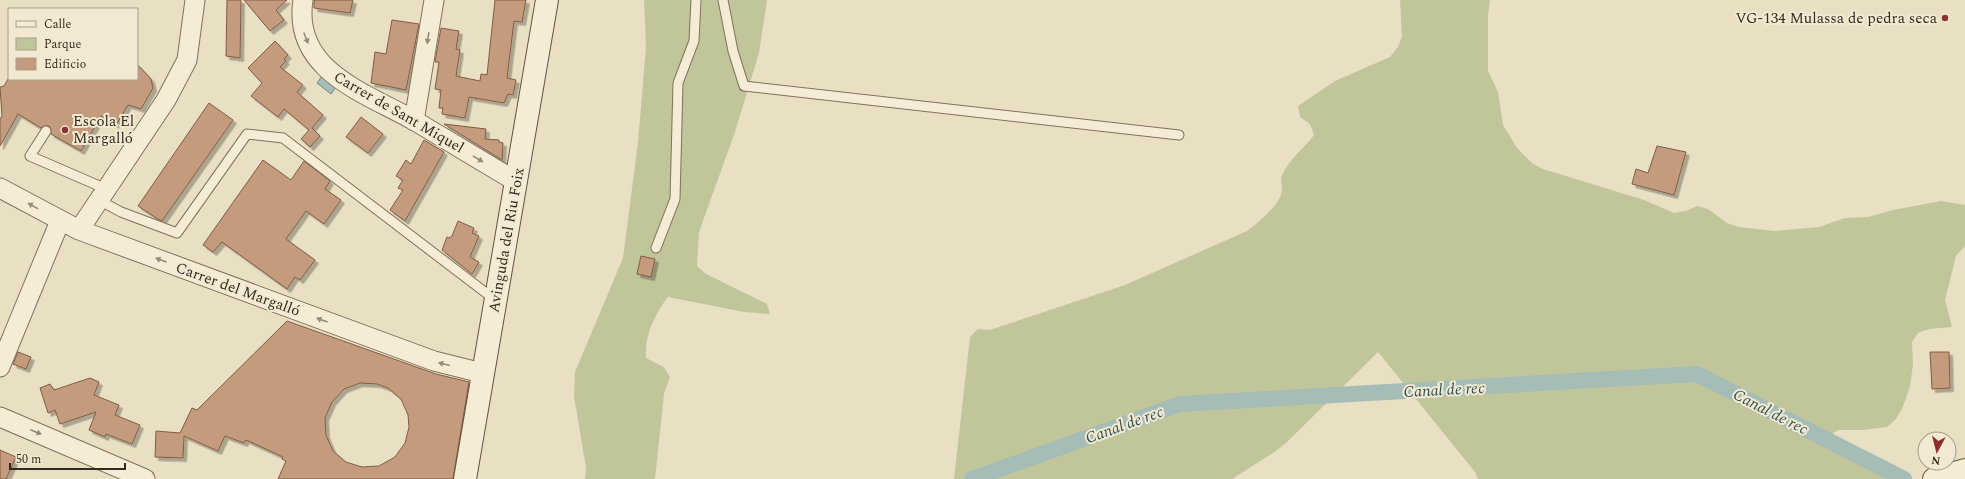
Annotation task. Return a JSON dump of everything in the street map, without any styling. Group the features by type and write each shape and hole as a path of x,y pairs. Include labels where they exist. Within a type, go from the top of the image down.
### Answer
{"street":[{"path":"80,230 166,100 187,60 195,0"},
{"name":"Carrer de Sant Miquel","path":"302,0 302,29 310,49 328,71 352,88 414,121 517,182"},
{"path":"414,121 434,0"},
{"name":"Avinguda del Riu Foix","path":"466,479 482,373 517,182 547,0"},
{"name":"Carrer del Margalló","path":"0,188 60,221 80,230 434,361 482,373"},
{"path":"0,367 60,221"},
{"path":"0,417 145,479"},
{"path":"1934,479 1965,470"}],"lane":[{"path":"656,248 675,199 678,83 694,41 696,0"},
{"path":"723,0 733,51 744,86 1179,135"},
{"path":"46,131 30,156 97,185"},
{"path":"108,205 121,212 177,233 247,134 283,138 496,300"}],"green space":[{"path":"644,0 767,0 759,53 735,132 699,232 697,266 706,274 767,304 770,314 744,312 668,297 651,326 646,350 646,358 664,367 670,377 664,394 655,479 585,479 586,468 574,396 575,372 623,258 638,142 646,47"},
{"path":"1400,0 1490,0 1488,15 1488,71 1498,92 1503,125 1517,148 1533,164 1543,169 1644,200 1674,213 1686,211 1697,206 1708,209 1727,223 1739,227 1774,231 1819,227 1845,218 1868,217 1893,210 1941,201 1965,205 1965,246 1956,256 1945,300 1952,327 1929,329 1918,333 1912,342 1913,364 1910,387 1902,409 1895,420 1887,427 1863,430 1838,430 1829,436 1831,447 1852,456 1874,461 1885,468 1889,479 1478,479 1475,472 1378,352 1287,442 1276,451 1232,479 954,479 970,337 978,329 990,330 1125,285 1247,231 1266,215 1275,205 1282,192 1281,178 1284,171 1314,135 1310,124 1300,117 1298,106 1335,81 1390,57 1398,47 1402,37"}],"water":[{"path":"322,76 336,87 331,94 317,83"}],"building":[{"path":"227,0 241,0 240,58 226,56"},
{"path":"244,0 287,0 276,10 284,20 270,31"},
{"path":"314,0 353,0 350,13 314,8"},
{"path":"495,0 526,0 522,22 514,21 507,78 516,80 513,95 508,94 504,103 469,97 465,118 442,114 443,108 439,108 441,90 435,89 439,62 435,62 441,28 459,31 456,49 460,50 456,76 480,81 481,74 487,75"},
{"path":"392,20 419,24 406,90 371,83 375,52 386,54"},
{"path":"275,41 288,55 284,59 286,61 280,67 303,85 297,92 323,115 312,128 320,136 310,147 301,139 309,130 284,109 278,117 251,96 262,83 248,68"},
{"path":"138,65 151,79 153,88 141,109 128,105 116,125 101,116 81,151 51,134 51,129 49,126 44,126 41,128 18,114 0,146 0,119 2,116 0,87 4,86 8,79 138,80"},
{"path":"209,103 233,120 162,221 138,206"},
{"path":"361,117 383,134 368,153 346,137"},
{"path":"444,124 486,129 485,139 499,140 499,142 503,143 502,160"},
{"path":"424,140 444,152 405,221 390,210 403,190 398,188 403,180 396,176 406,160 411,164"},
{"path":"1657,146 1686,152 1674,195 1632,184 1636,169 1648,173"},
{"path":"263,160 291,180 304,161 330,181 325,189 341,200 324,224 306,211 286,239 315,260 300,280 295,277 287,289 222,242 213,252 203,245"},
{"path":"458,221 474,228 472,233 479,236 470,257 479,262 472,274 442,250 447,237 449,238 452,236"},
{"path":"641,256 655,259 651,277 637,274"},
{"path":"287,321 436,374 469,382 453,479 278,479 286,461 282,459 283,457 246,440 244,443 225,436 218,451 184,436 183,458 155,457 156,431 180,433 192,408 197,410","holes":["360,383 377,384 388,388 401,399 408,415 409,427 405,443 395,457 379,466 362,467 346,462 333,451 326,435 325,418 332,402 344,389"]},
{"path":"18,352 31,357 26,369 13,364"},
{"path":"1930,352 1949,352 1950,388 1932,389"},
{"path":"90,378 99,382 94,395 119,405 115,415 140,425 132,444 106,434 105,437 89,430 96,412 60,424 55,410 48,413 40,388 50,384 54,390"},
{"path":"0,450 16,457 6,479 0,479"}],"waterway":[{"name":"Canal de rec","path":"972,479 1180,404 1697,374 1904,479"}],"place":[{"name":"VG-134 Mulassa de pedra seca","path":"1945,18"},
{"name":"Escola El Margalló","path":"65,130"}]}
